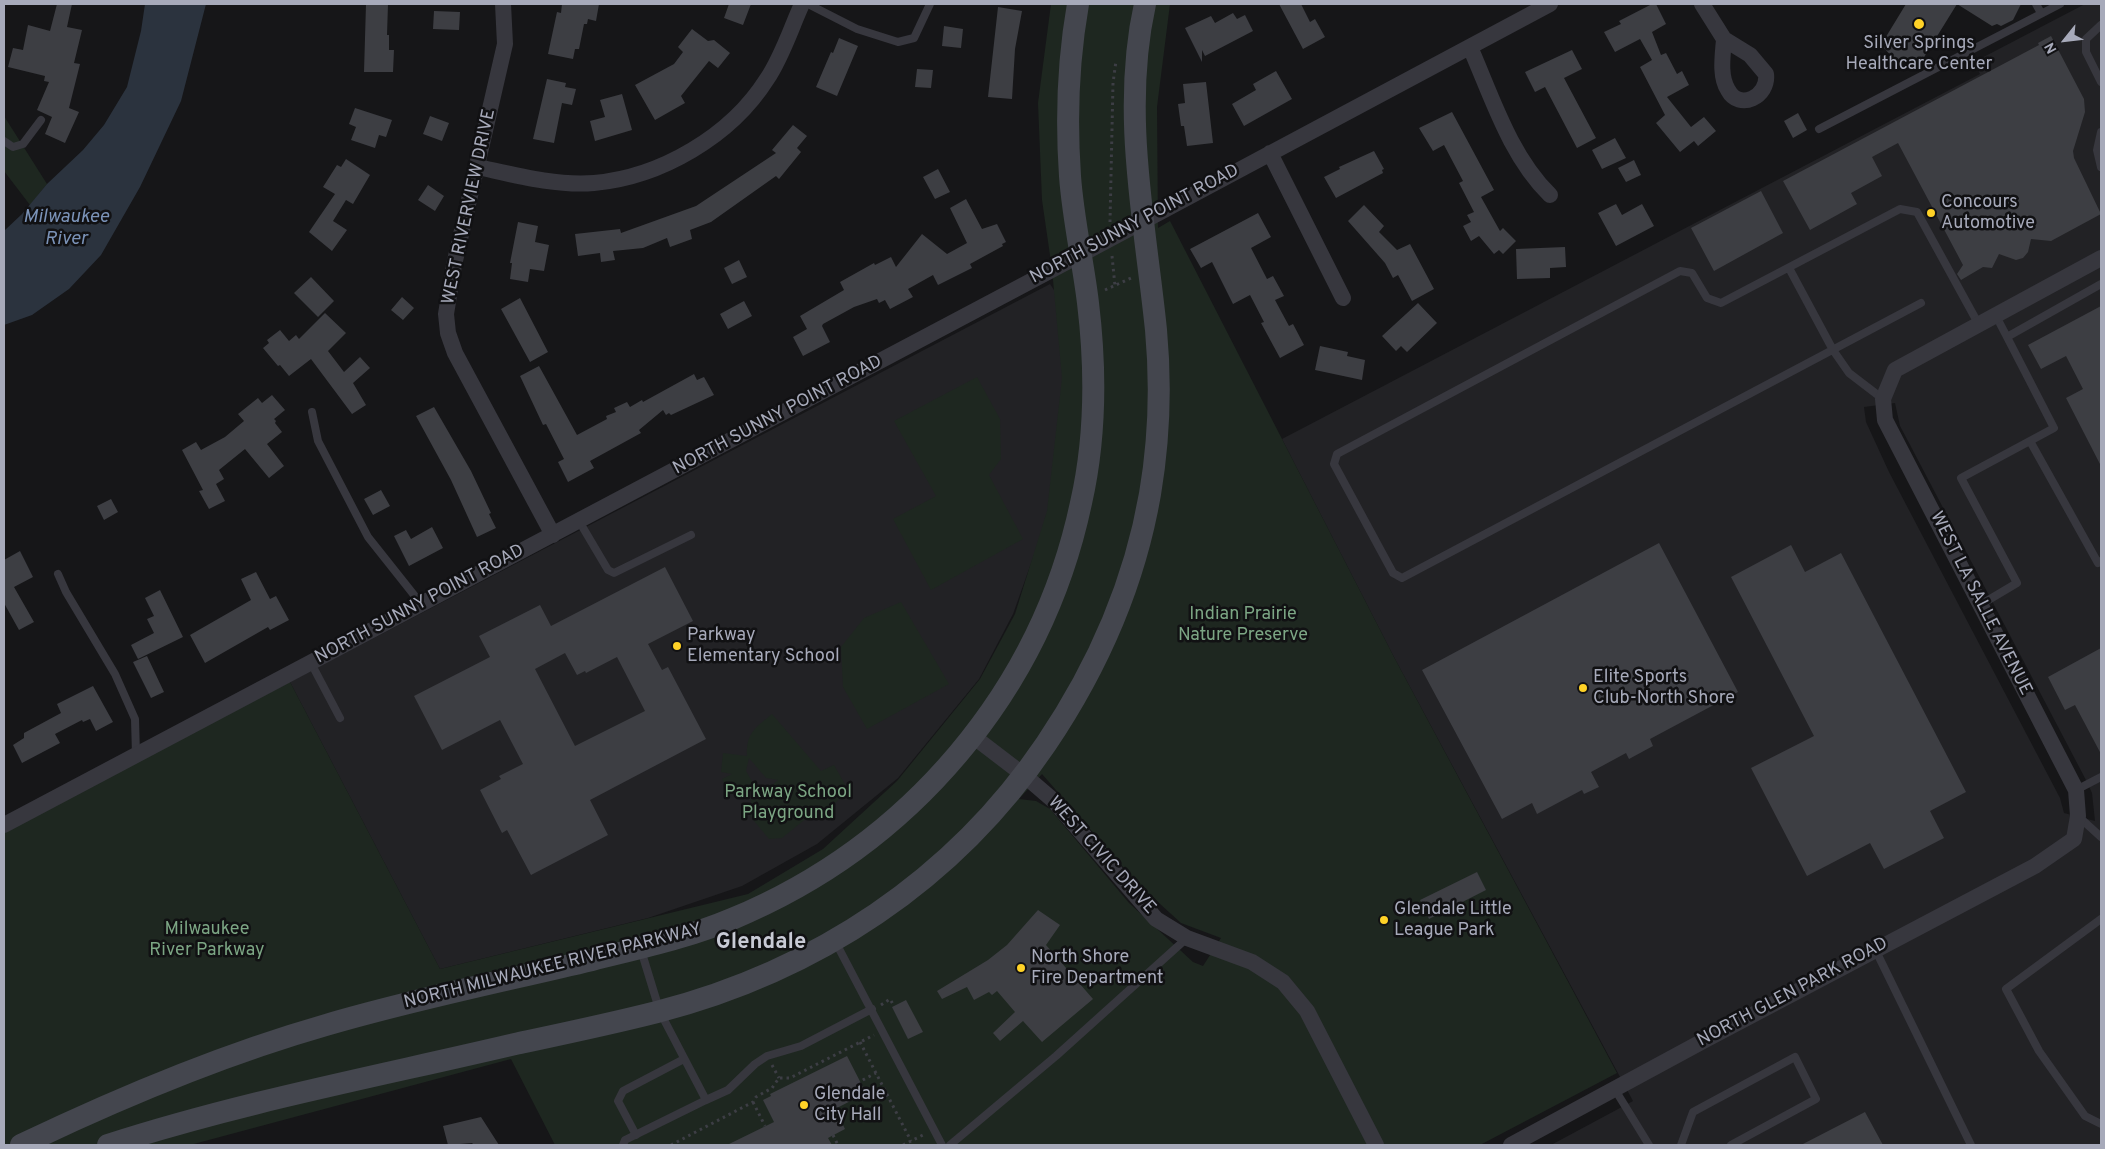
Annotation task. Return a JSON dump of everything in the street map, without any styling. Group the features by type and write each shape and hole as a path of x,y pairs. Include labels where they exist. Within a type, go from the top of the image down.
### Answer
{"street":[{"name":"WEST RIVERVIEW DRIVE","path":"503,4 505,44 454,265 446,314 448,333 455,353 553,535"},
{"path":"478,167 538,180 594,183 648,173 700,146 739,116 768,79 802,4"},
{"name":"NORTH MILWAUKEE RIVER PARKWAY","path":"21,1145 156,1084 326,1025 666,942 730,920 779,898 823,873 858,849 929,786 974,737 1023,660 1044,618 1067,558 1082,502 1090,453 1093,352 1088,299 1070,180 1067,112 1071,44 1078,4"},
{"path":"108,1145 175,1125 298,1094 660,1012 734,987 835,941 900,898 936,870 975,832 1025,776 1076,700 1104,642 1128,582 1147,510 1155,448 1159,384 1156,333 1136,157 1135,92 1145,4"},
{"name":"NORTH SUNNY POINT ROAD","path":"4,825 1080,256 1110,238 1550,4"},
{"path":"1702,4 1724,39"},
{"path":"1470,47 1521,160 1535,180 1550,195"},
{"path":"1270,153 1343,298"},
{"path":"1883,399 1895,370 2101,258"},
{"name":"WEST LA SALLE AVENUE","path":"1883,399 1885,420 2076,790 2078,816 2074,839"},
{"name":"WEST CIVIC DRIVE","path":"974,737 1054,801 1156,918 1187,938 1252,962 1283,982 1307,1012 1376,1145"},
{"name":"NORTH GLEN PARK ROAD","path":"1511,1145 1875,949 2035,866 2074,839"}],"lane":[{"path":"808,4 857,29 898,42 914,38 930,4"},
{"path":"2036,4 2041,14"},
{"path":"1819,129 2060,4"},
{"path":"2101,26 2086,40 2086,52 2101,82"},
{"path":"4,141 13,147 23,144 41,120"},
{"path":"2101,132 2097,150 2101,167"},
{"path":"1921,303 1402,578 1393,573 1334,464 1338,454 1680,271 1692,273 1707,298 1721,303 1900,209 1917,212 1979,325"},
{"path":"1789,268 1833,350 1848,373 1883,399"},
{"path":"2007,337 2101,284"},
{"path":"1980,605 2017,583 1961,478 2054,428 1996,316"},
{"path":"312,412 318,440 368,538 422,604"},
{"path":"2030,441 2098,563 2101,561"},
{"path":"579,521 608,570 614,573 691,535"},
{"path":"58,574 66,592 115,674 135,719 136,755"},
{"path":"311,663 340,718"},
{"path":"2076,790 2101,776"},
{"path":"2078,816 2101,837"},
{"path":"2101,919 2006,989 2039,1051 2085,1116 2101,1124"},
{"path":"950,1145 1056,1056 1187,938"},
{"path":"835,941 942,1145"},
{"path":"641,948 660,1012 706,1100"},
{"path":"1875,949 1971,1145"},
{"path":"623,1145 625,1140 636,1134 728,1090 755,1064 768,1056 801,1046 872,1009"},
{"path":"1681,1145 1693,1112 1795,1057 1816,1099 1731,1145"},
{"path":"636,1134 618,1101 623,1091 684,1059"},
{"path":"1614,1088 1649,1145"}],"path":[{"path":"1115,286 1110,238 1109,200 1113,83 1117,55"},
{"path":"1101,292 1136,275"},
{"path":"884,1011 880,1004 890,999 894,1006"},
{"path":"670,1145 753,1102 756,1096 772,1088 779,1078 790,1078 872,1036"},
{"path":"860,1042 912,1141"},
{"path":"857,1082 876,1073"},
{"path":"753,1102 765,1126"},
{"path":"903,1145 934,1130"},
{"path":"833,1135 838,1145"}],"shaded area":[{"path":"2085,4 2101,4 2101,1145 1551,1145 1633,1101 1395,659 1282,439 1980,74 1974,62","holes":["1895,403 1900,426 2087,782 2092,793 2095,821 2064,813 2060,798 1889,472 1866,422 1864,407"]},
{"name":"Parkway Elementary School","path":"1050,284 1056,293 1064,378 1049,513 1013,614 979,679 898,778 817,844 742,886 648,918 440,969 290,682"}],"green space":[{"path":"1051,4 1170,4 1157,107 1158,228 1170,221 1395,659 1617,1073 1480,1145 555,1145 511,1059 190,1145 4,1145 4,830 290,682 440,969 748,894 823,849 897,781 980,679 1015,614 1047,511 1062,378 1052,269 1042,200 1038,103","holes":["1042,774 1137,883 1181,923 1221,938 1203,966 1193,962 1129,903 1050,809 1036,801 1019,799"]},
{"path":"4,116 47,184 30,205 4,171"},
{"path":"977,377 1000,419 1001,459 989,475 1023,539 931,590 893,519 936,496 894,421"},
{"path":"901,602 949,684 867,729 843,687 841,647 864,618"},
{"name":"Parkway School Playground","path":"772,714 821,771 834,765 846,786 839,799 828,811 808,817 782,838 769,839 750,816 751,797 762,794 778,780 766,778 749,758 746,771 753,783 731,795 722,779 732,774 721,772 723,753 747,756 750,736"}],"water":[{"name":"Milwaukee River","path":"145,4 206,4 181,101 140,187 101,255 69,289 32,315 4,325 4,231 22,214 47,184 83,150 104,125 127,87 141,31"}],"building":[{"path":"57,4 72,4 67,27 82,30 74,63 80,64 69,108 79,112 65,143 45,134 52,117 37,110 49,82 44,81 45,76 8,67 13,48 23,50 28,25 50,31"},
{"path":"366,4 388,4 387,35 389,35 389,50 394,50 393,72 364,72"},
{"path":"562,4 599,4 596,21 588,19 587,24 584,24 579,49 575,49 573,59 548,54 557,12 561,13"},
{"path":"729,4 751,4 743,25 724,18"},
{"path":"1279,4 1301,4 1310,22 1315,19 1325,37 1303,49"},
{"path":"1652,4 1656,4 1666,24 1652,32 1661,55 1666,53 1677,74 1682,71 1689,85 1667,97 1691,127 1704,117 1716,131 1698,146 1694,141 1680,152 1656,123 1665,115 1640,67 1652,60 1640,39 1615,52 1604,32 1621,24 1619,21"},
{"name":"Silver Springs Healthcare Center","path":"1906,4 1957,4 1918,67 1905,60 1900,65 1881,45"},
{"name":"Silver Springs Healthcare Center","path":"1957,4 2021,4 2013,20 2001,26 1997,24 1992,26"},
{"path":"998,7 1022,11 1015,49 1012,99 988,97"},
{"path":"434,11 460,12 459,30 433,29"},
{"path":"1233,13 1237,19 1245,15 1253,31 1205,56 1202,50 1202,62 1185,28 1211,16 1215,23"},
{"path":"944,26 963,29 961,48 942,46"},
{"path":"692,29 708,41 714,40 730,53 718,68 709,61 681,96 685,103 655,120 635,85 674,64 683,52 678,47"},
{"path":"2051,36 2084,99 2085,112 2073,151 2074,158 2101,214 2051,241 2031,239 2028,252 2023,258 2016,260 1999,254 1992,268 1983,267 1961,280 1957,274 1963,265 1898,143 1872,157 1882,176 1851,193 1857,204 1810,230 1783,181 2039,45 2038,43"},
{"path":"839,38 858,46 837,96 816,87"},
{"path":"1572,50 1582,69 1564,78 1596,138 1577,148 1545,87 1535,92 1525,72"},
{"path":"917,69 933,70 931,88 915,87"},
{"path":"1276,71 1292,99 1244,126 1232,104 1256,90 1253,84"},
{"path":"547,79 566,83 565,87 576,89 572,105 562,103 554,143 533,139"},
{"path":"1206,82 1213,143 1187,146 1184,126 1181,126 1178,104 1185,103 1183,84"},
{"path":"622,94 632,130 595,141 590,121 605,117 600,100"},
{"path":"355,108 392,120 386,137 379,135 375,148 351,140 356,127 349,124"},
{"path":"1452,112 1494,190 1481,197 1500,231 1503,228 1516,241 1503,254 1499,250 1494,254 1479,236 1471,241 1463,226 1471,222 1467,215 1474,212 1459,183 1463,181 1444,145 1433,151 1419,128"},
{"path":"1798,113 1807,130 1793,138 1784,121"},
{"path":"430,116 449,123 442,141 423,134"},
{"path":"793,125 807,136 797,148 801,152 779,179 776,176 711,222 690,230 692,239 670,247 667,238 643,248 613,251 615,260 601,262 600,253 578,256 575,234 620,229 621,233 696,206 776,153 772,150"},
{"path":"1615,138 1626,158 1602,169 1592,150"},
{"path":"1374,151 1384,169 1382,170 1383,173 1336,198 1324,177 1340,169 1339,167"},
{"path":"346,159 370,175 353,204 346,200 333,221 347,230 332,251 309,232 335,194 323,187 337,165 341,167"},
{"path":"1634,160 1641,175 1626,182 1618,168"},
{"path":"938,169 950,192 935,199 923,177"},
{"path":"428,185 444,196 435,211 418,200"},
{"path":"1761,191 1783,233 1714,271 1691,228"},
{"path":"966,199 982,229 997,224 1006,242 1002,244 1003,246 970,264 972,268 938,285 933,275 908,289 913,297 890,309 885,300 879,303 877,299 854,307 823,324 822,326 830,342 803,356 793,337 807,329 800,316 844,290 840,282 874,263 875,265 891,257 896,267 922,234 947,254 967,243 950,208"},
{"path":"1616,204 1622,215 1642,204 1654,226 1616,246 1598,213"},
{"path":"1364,205 1384,226 1379,232 1397,250 1410,244 1434,289 1412,301 1398,275 1393,278 1385,263 1348,221"},
{"path":"1258,213 1271,237 1251,248 1267,279 1273,276 1284,296 1275,300 1289,326 1293,324 1304,345 1280,358 1261,323 1264,322 1250,295 1233,304 1212,262 1201,268 1190,249"},
{"path":"518,222 538,226 535,242 549,245 544,271 530,269 528,282 510,279 512,263 510,263"},
{"path":"1565,247 1566,267 1550,268 1550,278 1517,279 1516,249"},
{"path":"739,260 747,277 732,284 724,268"},
{"path":"311,277 334,301 318,317 294,293"},
{"path":"402,297 414,308 403,320 391,310"},
{"path":"520,298 548,352 530,362 501,309"},
{"path":"744,301 752,316 728,329 720,314"},
{"path":"1418,303 1437,323 1407,352 1401,346 1396,351 1382,336"},
{"path":"2101,306 2101,466 2066,398 2083,389 2066,356 2041,369 2028,345"},
{"path":"325,313 346,333 328,351 344,372 360,357 370,368 353,383 366,405 352,414 311,359 289,376 263,348 269,343 267,340 280,330 289,341 296,335 299,339"},
{"path":"1320,346 1348,352 1347,356 1365,360 1362,380 1315,370"},
{"path":"539,366 577,435 607,419 606,416 616,412 614,408 627,402 630,407 642,400 643,402 694,374 697,380 704,377 714,395 671,415 669,413 666,415 663,410 639,430 641,433 590,461 594,468 568,482 558,462 564,459 546,424 543,425 520,376"},
{"path":"272,395 285,410 274,419 282,432 267,444 284,466 269,478 245,449 219,470 224,479 216,484 225,501 209,509 199,491 203,490 182,450 196,442 201,450 225,437 244,421 238,414 258,398 262,403"},
{"path":"434,407 471,471 496,528 477,537 451,480 416,416"},
{"path":"381,490 390,506 373,515 364,499"},
{"path":"111,499 118,512 104,520 97,506"},
{"path":"432,527 443,548 409,566 394,536 406,530 411,539"},
{"path":"1659,543 1738,692 1650,739 1653,746 1629,759 1626,753 1591,772 1599,787 1584,794 1582,790 1537,814 1532,803 1502,819 1422,670"},
{"path":"1791,545 1805,572 1841,553 1966,792 1930,811 1944,838 1884,869 1870,843 1807,876 1751,768 1814,736 1731,577"},
{"path":"20,551 33,577 14,587 34,622 19,630 4,603 4,560"},
{"path":"665,567 693,621 648,644 662,670 668,667 706,739 590,800 608,835 531,875 507,830 502,833 480,790 501,779 499,776 523,764 500,720 442,750 414,696 490,657 479,636 540,605 551,626","holes":["565,653 577,675 585,671 586,673 617,657 645,711 575,746 535,669"]},
{"path":"256,572 270,599 276,596 289,620 270,630 268,627 205,663 190,635 251,600 241,579"},
{"path":"160,590 183,637 138,659 131,645 154,633 147,619 154,616 145,598"},
{"path":"2101,648 2101,754 2075,705 2065,710 2048,677"},
{"path":"147,656 164,692 151,698 133,662"},
{"path":"93,686 113,722 96,731 90,719 83,722 82,720 55,734 60,743 22,763 13,745 24,738 24,733 61,713 57,704"},
{"path":"1477,872 1486,890 1429,919 1420,900"},
{"name":"North Shore Fire Department","path":"1038,910 1060,925 1046,945 1093,999 1042,1042 1023,1021 1000,1041 993,1033 1015,1012 997,991 992,995 989,992 974,1000 967,987 942,999 937,991 988,960 1007,945"},
{"path":"906,1000 923,1032 908,1039 892,1007"},
{"name":"Glendale City Hall","path":"847,1056 866,1093 835,1109 845,1129 828,1138 832,1145 727,1145 774,1122 763,1100 771,1096 770,1094"},
{"path":"1865,1112 1883,1145 1801,1145"},
{"path":"481,1117 499,1145 474,1145 472,1143 448,1145 443,1126"}],"place":[{"name":"Silver Springs Healthcare Center","path":"1919,24"},
{"name":"Concours Automotive","path":"1931,213"},
{"name":"Parkway Elementary School","path":"677,646"},
{"name":"Elite Sports Club-North Shore","path":"1583,688"},
{"name":"Glendale Little League Park","path":"1384,920"},
{"name":"North Shore Fire Department","path":"1021,968"},
{"name":"Glendale City Hall","path":"804,1105"}],"district":[{"name":"Glendale","path":"761,944"}],"park label":[{"name":"Indian Prairie Nature Preserve","path":"1243,625"},
{"name":"Milwaukee River Parkway","path":"207,940"}]}
